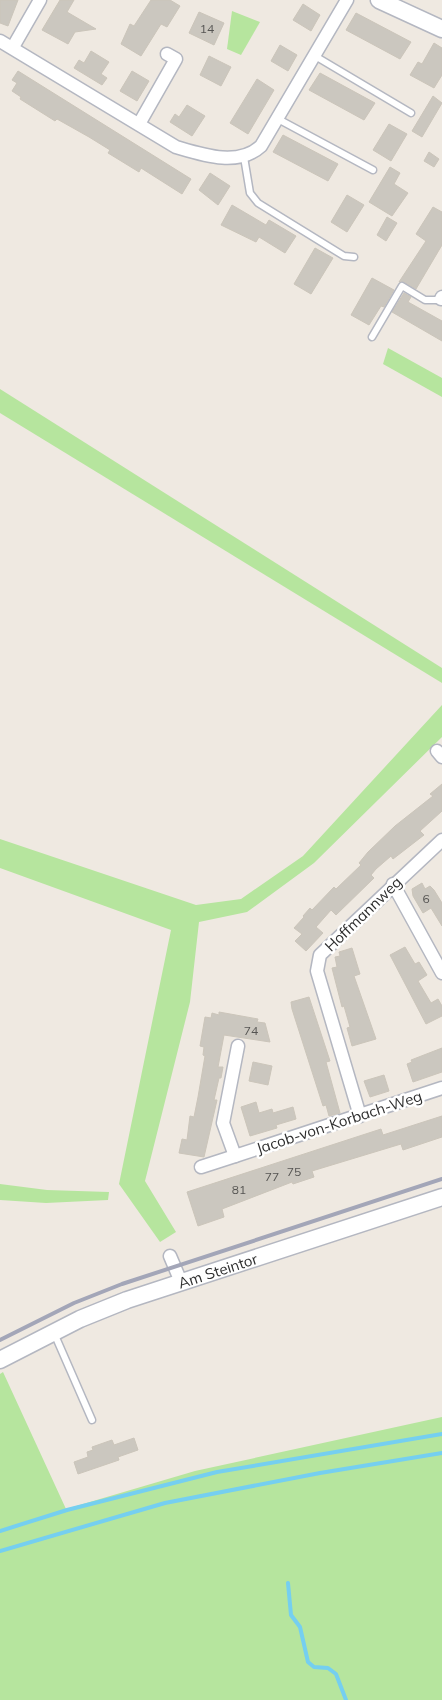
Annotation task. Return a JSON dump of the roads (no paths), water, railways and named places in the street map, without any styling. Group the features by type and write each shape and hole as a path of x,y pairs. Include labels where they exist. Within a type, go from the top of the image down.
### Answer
{"street":[{"path":"13,47 40,0"},
{"path":"0,41 13,47 176,147 199,154 244,157 253,153 261,146 348,0"},
{"path":"379,0 442,29"},
{"path":"139,124 176,59 167,54"},
{"name":"Hoffmannweg","path":"360,1116 316,971 320,954 442,840"},
{"path":"393,884 442,973"},
{"path":"235,1156 223,1123 238,1046"},
{"name":"Jacob-von-Korbach-Weg","path":"201,1167 442,1088"},
{"name":"Am Steintor","path":"0,1360 54,1332 127,1300 442,1197"},
{"path":"170,1256 181,1282"}],"lane":[{"path":"315,56 411,113"},
{"path":"278,118 373,170"},
{"path":"244,157 250,192 258,203 344,256 354,257"},
{"path":"372,337 402,286 425,300 442,298"},
{"path":"54,1332 92,1420"}],"waterway":[{"path":"0,1531 67,1510 217,1472 442,1434"},
{"path":"0,1551 165,1503 320,1473 442,1453"},
{"path":"288,1583 291,1615 300,1627 308,1662 314,1667 328,1668 336,1674 346,1700"}],"railway":[{"path":"0,1340 74,1303 122,1284 442,1179"}]}
